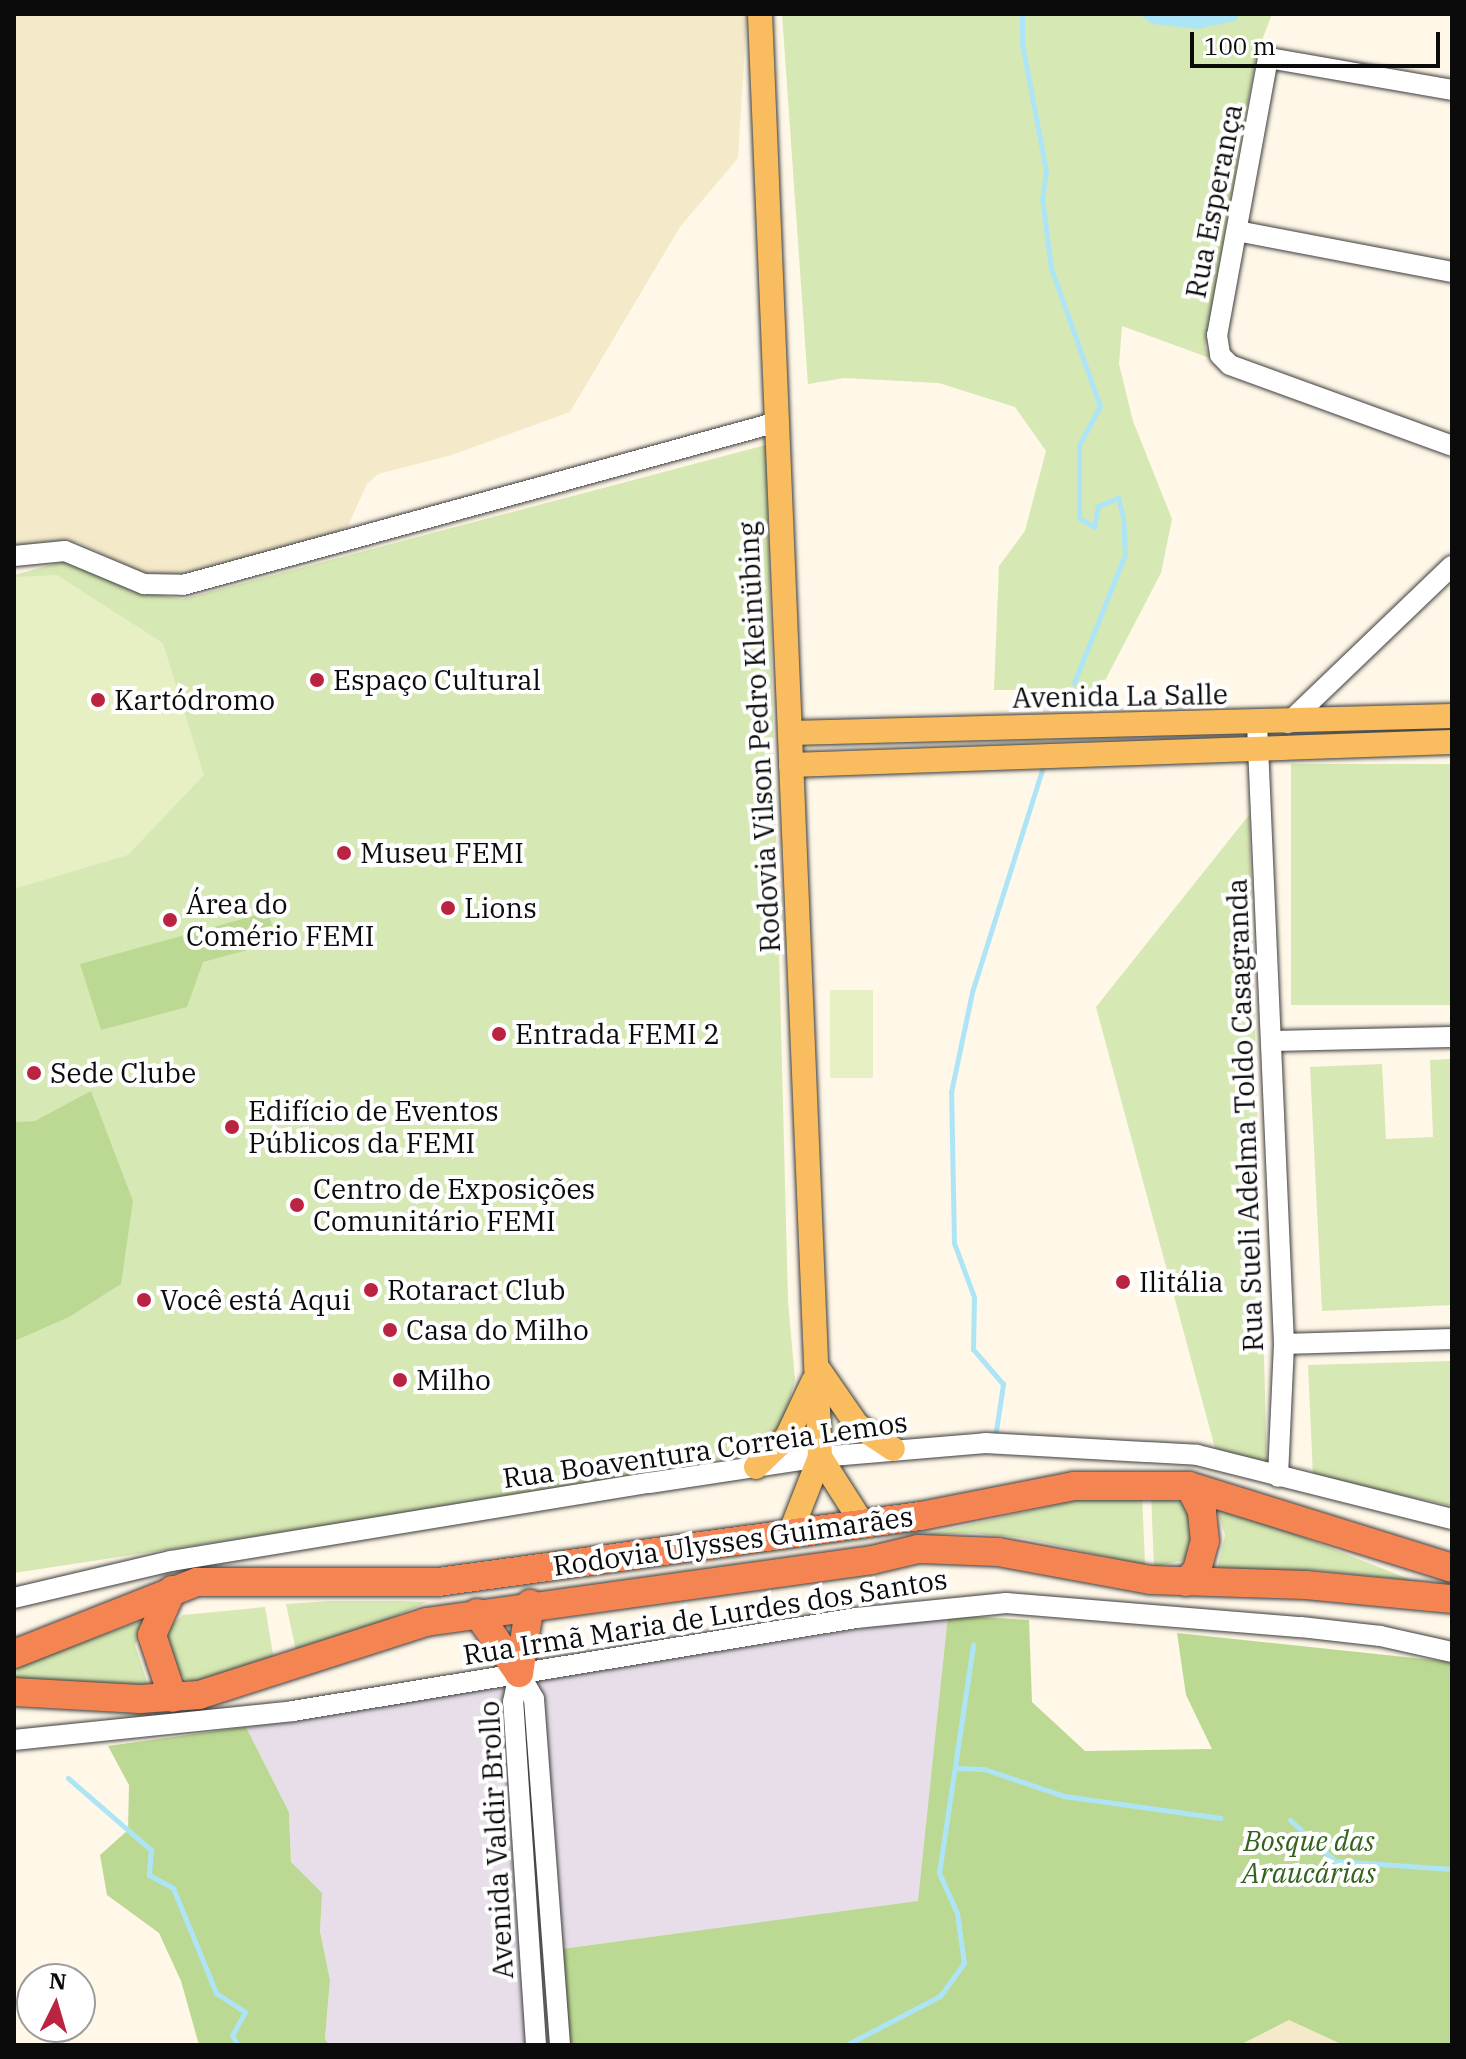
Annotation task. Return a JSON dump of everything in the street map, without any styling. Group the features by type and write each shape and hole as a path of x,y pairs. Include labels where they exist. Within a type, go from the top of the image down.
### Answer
{"highway":[{"name":"Rodovia Ulysses Guimarães","path":"14,1654 172,1590 232,1579 371,1586 438,1582 791,1531 921,1516 1074,1486 1189,1486 1452,1568"},
{"path":"1186,1582 1197,1570 1205,1541 1202,1511 1189,1486"},
{"name":"Rodovia Ulysses Guimarães","path":"14,1692 173,1698 233,1687 426,1622 530,1604 872,1560 918,1549 998,1552 1186,1582 1306,1585 1452,1599"},
{"path":"172,1590 152,1635 173,1698"},
{"path":"519,1673 530,1604"},
{"path":"477,1613 519,1673"}],"main road":[{"name":"Rodovia Vilson Pedro Kleinübing","path":"760,14 774,423 820,1457 791,1531"},
{"name":"Avenida La Salle","path":"790,733 1288,723 1452,716"},
{"name":"Avenida La Salle","path":"791,765 1258,752 1452,742"},
{"path":"818,1368 857,1425 893,1449"},
{"path":"756,1467 787,1437 818,1368"},
{"path":"820,1457 862,1523"}],"street":[{"name":"Rua Esperança","path":"1452,90 1268,58 1217,335 1220,355 1230,365 1452,446"},
{"path":"1237,231 1452,272"},
{"path":"14,556 65,551 144,584 183,585 774,423"},
{"path":"1288,723 1452,566"},
{"name":"Rua Sueli Adelma Toldo Casagranda","path":"1257,723 1284,1344 1278,1477"},
{"path":"1272,1041 1452,1037"},
{"path":"1284,1344 1452,1339"},
{"name":"Rua Boaventura Correia Lemos","path":"14,1598 171,1561 756,1467 893,1449 985,1443 1197,1455 1452,1519"},
{"name":"Rua Irmã Maria de Lurdes dos Santos","path":"14,1740 293,1711 856,1618 1006,1603 1301,1627 1380,1636 1452,1652"},
{"name":"Avenida Valdir Brollo","path":"519,1673 513,1702 536,2045"},
{"name":"Avenida Valdir Brollo","path":"519,1673 534,1699 560,2045"}],"shaded area":[{"path":"14,14 747,14 738,158 680,227 570,412 452,455 378,474 367,484 348,526 309,546 174,575 145,574 78,542 14,551"},
{"path":"948,1615 919,1902 561,1949 569,2045 329,2045 325,2040 330,1980 320,1931 321,1899 291,1862 289,1812 246,1727"},
{"path":"1289,2020 1343,2045 1240,2045"}],"green space":[{"path":"782,14 1272,14 1256,56 1205,347 1210,358 1122,326 1119,364 1133,421 1172,519 1161,573 1100,690 994,690 999,566 1025,531 1046,451 1015,407 939,383 844,378 808,384"},
{"path":"766,445 788,1301 795,1380 783,1423 752,1452 609,1482 14,1573 14,575 65,561 150,594 183,599"},
{"name":"Kartódromo","path":"57,575 163,643 204,775 128,855 14,889 14,577"},
{"path":"1291,764 1452,764 1452,1005 1291,1005"},
{"path":"1249,815 1267,1467 1215,1448 1096,1007"},
{"path":"268,912 277,942 203,962 187,1007 101,1030 80,964"},
{"path":"830,990 873,990 873,1078 830,1078"},
{"path":"1452,1059 1452,1305 1322,1311 1310,1067 1382,1064 1386,1139 1433,1137 1430,1060"},
{"path":"91,1091 133,1201 121,1284 69,1317 14,1341 14,1115 16,1122 35,1121"},
{"path":"1452,1361 1452,1506 1313,1476 1308,1365"},
{"path":"1151,1493 1186,1505 1196,1526 1185,1560 1154,1567"},
{"path":"1142,1494 1145,1565 1023,1538 970,1533 918,1536 1086,1498"},
{"path":"1216,1506 1414,1581 1316,1570 1216,1574 1225,1535"},
{"path":"427,1602 298,1660 286,1604"},
{"path":"265,1607 275,1666 192,1682 177,1674 164,1645 168,1628 183,1615"},
{"name":"Bosque das Araucárias","path":"948,1615 1029,1620 1032,1702 1085,1751 1212,1749 1186,1695 1177,1633 1452,1662 1452,2045 1343,2045 1289,2020 1240,2045 569,2045 561,1949 918,1901"},
{"path":"147,1619 135,1645 149,1688 14,1682 14,1667"},
{"path":"246,1727 289,1812 291,1862 322,1893 320,1931 330,1980 325,2039 329,2045 199,2045 181,1981 159,1933 107,1895 100,1855 128,1830 129,1785 108,1746"}],"water":[{"path":"1139,14 1239,14 1236,21 1197,29 1152,24"}],"waterway":[{"path":"1022,14 1022,43 1046,171 1042,198 1051,268 1100,406 1079,445 1079,518 1094,527 1098,506 1118,498 1123,517 1125,554 1074,683"},
{"path":"996,1431 1003,1384 973,1349 974,1297 954,1243 951,1092 972,992 1042,770"},
{"path":"846,2045 940,1996 964,1963 957,1913 939,1873 973,1645"},
{"path":"955,1768 984,1769 1064,1796 1220,1818"},
{"path":"68,1778 151,1850 149,1875 173,1888 216,1993 245,2012 232,2035 238,2045"},
{"path":"1290,1820 1335,1861 1452,1869"}],"place":[{"name":"Espaço Cultural","path":"317,680"},
{"name":"Kartódromo","path":"98,700"},
{"name":"Museu FEMI","path":"344,853"},
{"name":"Lions","path":"448,908"},
{"name":"Área do Comério FEMI","path":"170,920"},
{"name":"Entrada FEMI 2","path":"499,1034"},
{"name":"Sede Clube","path":"34,1073"},
{"name":"Edifício de Eventos Públicos da FEMI","path":"232,1127"},
{"name":"Centro de Exposições Comunitário FEMI","path":"297,1205"},
{"name":"Ilitália","path":"1123,1282"},
{"name":"Rotaract Club","path":"371,1290"},
{"name":"Você está Aqui","path":"144,1300"},
{"name":"Casa do Milho","path":"390,1330"},
{"name":"Milho","path":"400,1380"}]}
